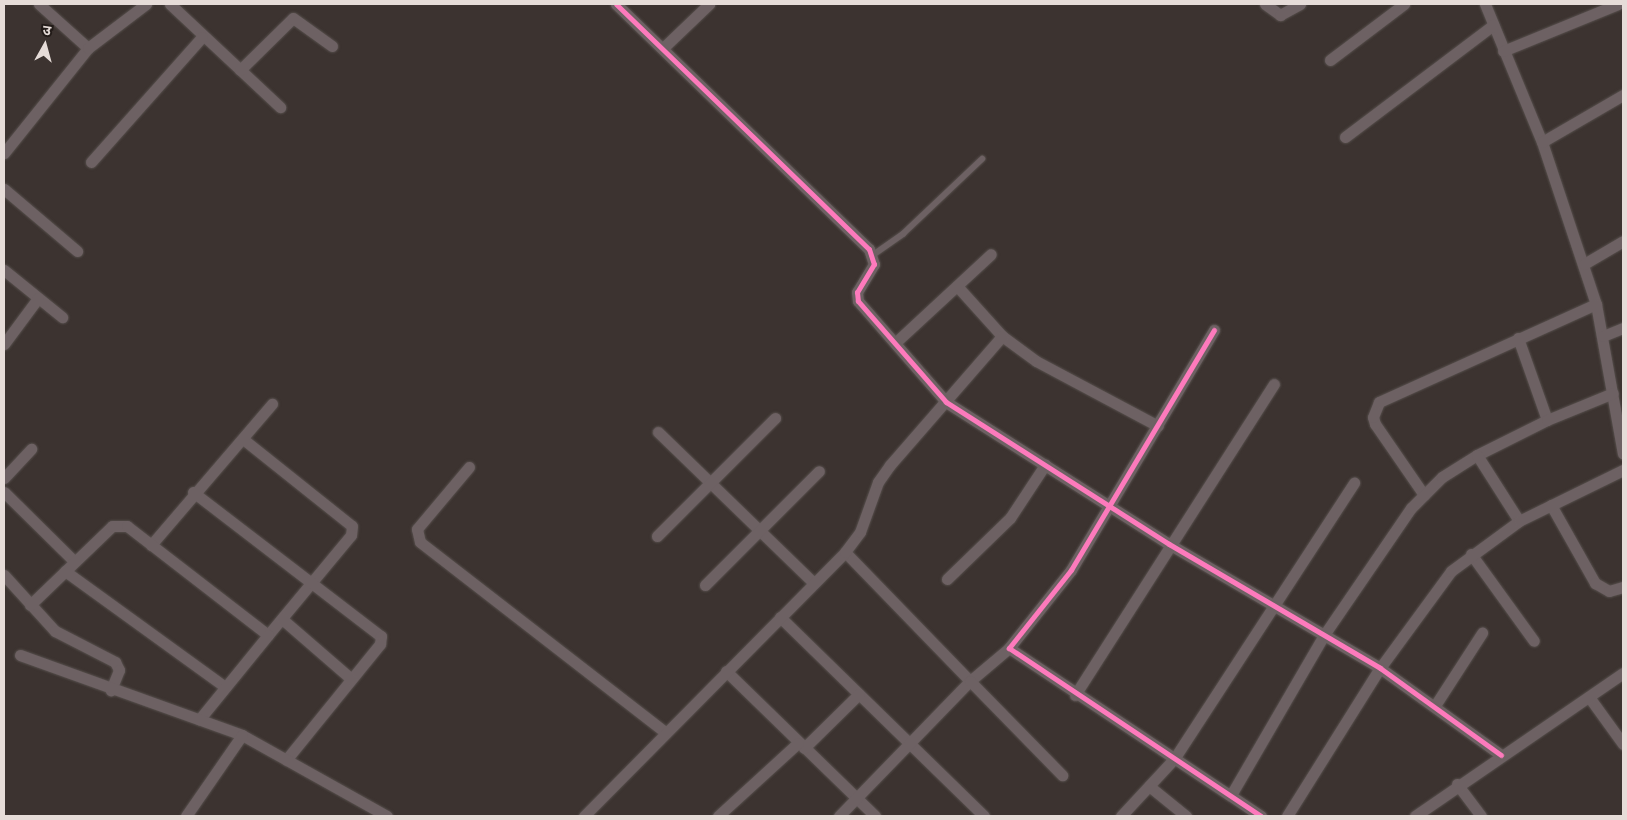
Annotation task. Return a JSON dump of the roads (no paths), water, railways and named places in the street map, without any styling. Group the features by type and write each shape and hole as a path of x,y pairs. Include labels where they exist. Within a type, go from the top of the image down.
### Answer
{"street":[{"path":"39,4 88,48"},
{"path":"4,153 88,48 146,4"},
{"path":"170,4 202,37 280,107"},
{"path":"616,4 873,255 874,264 857,292 858,301 896,342 946,402 1110,504 1169,544 1380,668 1436,704 1502,754"},
{"path":"662,48 709,4"},
{"path":"1266,4 1280,14 1300,4"},
{"path":"1330,60 1404,4"},
{"path":"1485,4 1503,52 1542,142 1584,264 1596,304 1613,393 1621,423 1623,454"},
{"path":"1503,52 1604,7 1618,4"},
{"path":"240,70 293,18 332,46"},
{"path":"1345,137 1493,25"},
{"path":"91,162 202,37"},
{"path":"1542,142 1623,95"},
{"path":"4,189 77,251"},
{"path":"1584,264 1623,241"},
{"path":"896,342 991,254"},
{"path":"4,270 62,317"},
{"path":"957,286 1002,336 1078,386 1158,426"},
{"path":"4,344 38,298"},
{"path":"1424,495 1375,424 1375,408 1518,338 1596,304"},
{"path":"1603,336 1623,328"},
{"path":"840,816 908,742 970,681 1009,648 1071,570 1214,330"},
{"path":"584,816 845,552 860,532 878,482 1002,336"},
{"path":"1518,338 1546,420"},
{"path":"1075,695 1169,544 1274,384"},
{"path":"1231,795 1324,635 1424,495 1477,455 1546,420 1613,393"},
{"path":"151,545 193,492 243,439 272,404"},
{"path":"657,536 775,418"},
{"path":"658,432 814,583"},
{"path":"199,720 351,535 352,526 243,439"},
{"path":"4,478 31,449"},
{"path":"1477,455 1519,521"},
{"path":"947,579 1010,518 1045,465"},
{"path":"469,467 417,529 420,542 666,733"},
{"path":"1287,816 1380,668 1433,594 1471,554 1519,521 1623,470"},
{"path":"705,584 819,471"},
{"path":"1121,816 1174,759 1271,605 1354,484"},
{"path":"4,492 74,561"},
{"path":"193,492 313,581 381,636 380,644 350,678 286,760"},
{"path":"1551,505 1595,583 1609,591 1623,587"},
{"path":"30,605 74,561 118,524 151,545 268,635"},
{"path":"845,552 1062,774"},
{"path":"1471,554 1534,641"},
{"path":"65,571 225,687"},
{"path":"4,575 30,605 64,638 115,662 119,670 111,690"},
{"path":"780,617 984,816"},
{"path":"282,619 350,678"},
{"path":"1436,704 1482,633"},
{"path":"1009,648 1075,695 1261,816"},
{"path":"20,655 111,690 242,735 387,816"},
{"path":"726,671 855,799 875,816"},
{"path":"1415,816 1458,784 1623,673"},
{"path":"718,816 859,694"},
{"path":"1590,697 1623,744"},
{"path":"186,816 242,735"},
{"path":"1458,784 1480,816"},
{"path":"1149,786 1186,816"}],"lane":[{"path":"873,255 903,234 982,159"}]}
